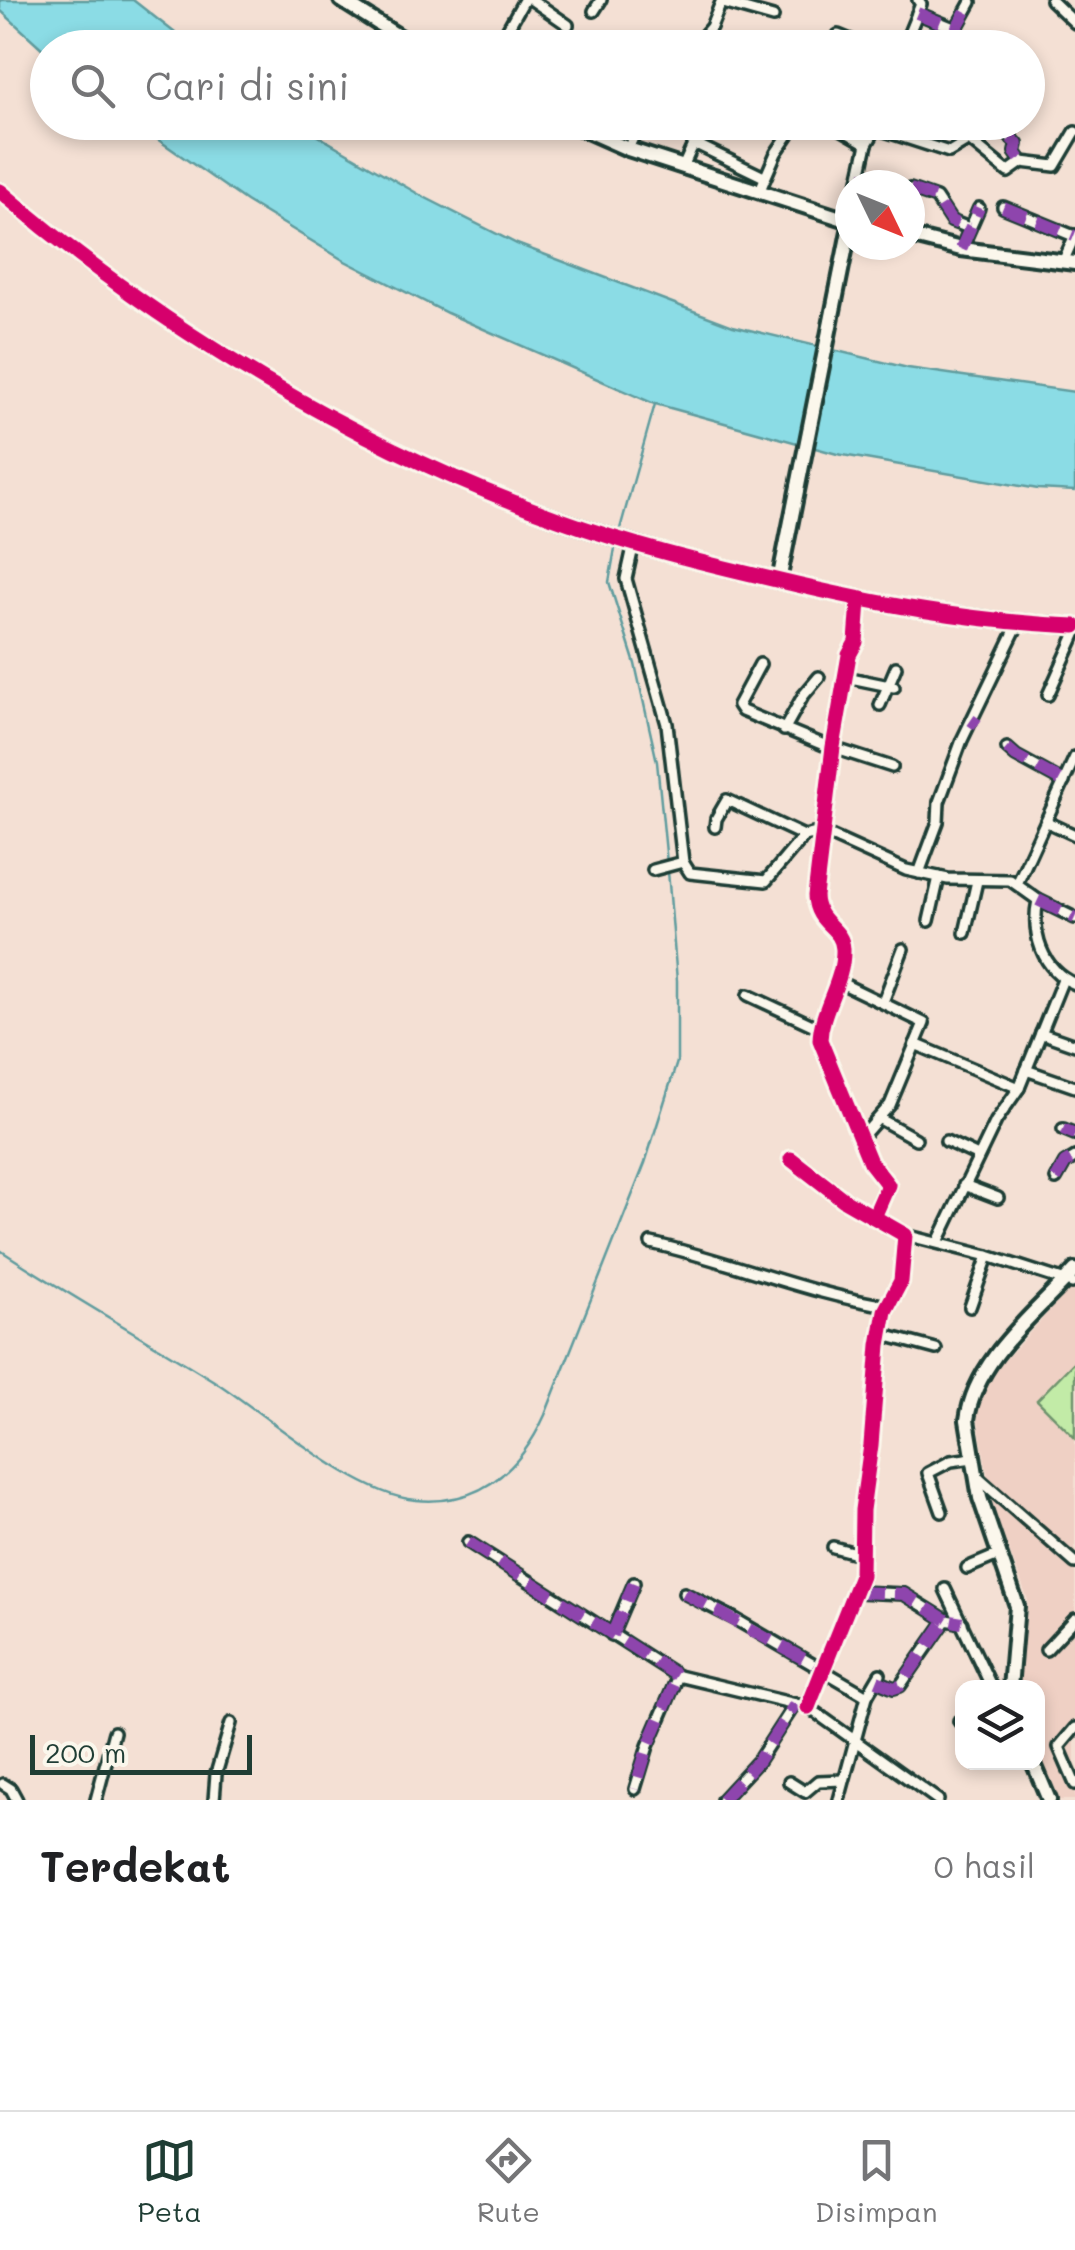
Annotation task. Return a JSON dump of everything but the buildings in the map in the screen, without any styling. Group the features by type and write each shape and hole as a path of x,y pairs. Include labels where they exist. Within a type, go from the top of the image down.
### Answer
{"street":[{"path":"508,30 526,0 568,26"},
{"path":"594,11 601,0"},
{"path":"910,30 921,4 918,0"},
{"path":"1051,0 1075,22"},
{"path":"708,30 722,1 773,17"},
{"path":"917,13 956,29 971,2"},
{"path":"350,3 390,30"},
{"path":"917,140 949,152 969,140 1008,172 1022,162 1056,166 1075,132"},
{"path":"608,140 683,167 762,184"},
{"path":"628,149 632,140"},
{"path":"683,167 692,147 700,140"},
{"path":"762,184 787,140"},
{"path":"859,140 866,144"},
{"path":"861,170 869,140"},
{"path":"1013,140 1022,162"},
{"path":"698,144 762,184 835,217"},
{"path":"0,191 85,262 166,318 294,396 437,468 530,508 630,542 859,600 950,616 1075,626"},
{"path":"925,194 936,198 951,221 969,228"},
{"path":"925,240 961,249 1069,263 1075,236 1004,207"},
{"path":"961,249 979,208"},
{"path":"779,581 842,260"},
{"path":"630,542 626,579 668,724 681,863 690,872 766,881 804,836 822,832 919,873 977,881 995,878 1017,884 1038,900 1075,918"},
{"path":"859,600 856,642 849,655 832,747 815,908 842,941 839,982 820,1040 870,1162 888,1185 874,1217"},
{"path":"919,873 938,822 939,802 1019,622"},
{"path":"1048,696 1075,635"},
{"path":"760,664 738,705 742,712 892,766"},
{"path":"880,705 896,667"},
{"path":"784,730 803,696 820,677"},
{"path":"846,677 891,686"},
{"path":"1007,748 1064,782"},
{"path":"1017,884 1075,758"},
{"path":"716,827 716,819 727,800 804,836"},
{"path":"1046,822 1075,835"},
{"path":"653,870 681,863"},
{"path":"929,921 939,877"},
{"path":"965,933 977,881"},
{"path":"1038,900 1034,921 1050,965 1075,984"},
{"path":"883,1002 903,948"},
{"path":"938,1242 996,1120 1019,1088 1063,978"},
{"path":"839,982 924,1023 895,1095 880,1119 860,1139"},
{"path":"748,995 821,1028"},
{"path":"1041,1033 1075,1045"},
{"path":"916,1044 1019,1088"},
{"path":"1026,1070 1075,1087"},
{"path":"880,1119 916,1139"},
{"path":"1063,1129 1075,1134"},
{"path":"946,1140 978,1156"},
{"path":"1056,1179 1064,1163 1075,1157"},
{"path":"791,1159 844,1200 904,1235 1072,1278"},
{"path":"964,1185 998,1198"},
{"path":"808,1707 856,1592 863,1554 862,1510 872,1445 880,1334 901,1281 904,1235"},
{"path":"651,1243 708,1256 832,1296 888,1306"},
{"path":"970,1307 988,1256"},
{"path":"1015,1680 1024,1605 979,1478 967,1420 973,1390 993,1361 1072,1278"},
{"path":"1014,1680 1018,1611 998,1555 979,1478 974,1416 979,1396 994,1372 1072,1278"},
{"path":"880,1334 936,1349"},
{"path":"942,1512 928,1473 950,1461 973,1458"},
{"path":"979,1478 1075,1563"},
{"path":"468,1542 678,1676 808,1707 938,1800"},
{"path":"832,1547 863,1554"},
{"path":"967,1568 998,1555"},
{"path":"612,1635 634,1583"},
{"path":"945,1589 988,1680"},
{"path":"856,1592 904,1594 946,1620 962,1623"},
{"path":"684,1593 867,1696"},
{"path":"1046,1650 1075,1618"},
{"path":"839,1800 867,1696 878,1677 894,1688 900,1686 946,1620"},
{"path":"635,1789 648,1746 678,1676"},
{"path":"722,1800 758,1761 794,1704"},
{"path":"214,1800 216,1774 231,1723"},
{"path":"1075,1728 1059,1746 1075,1784"},
{"path":"96,1800 114,1732"},
{"path":"1028,1770 1040,1800"},
{"path":"1036,1770 1049,1800"},
{"path":"789,1782 805,1792 818,1781 844,1780"},
{"path":"3,1784 12,1789 17,1800"}],"shaded area":[{"path":"1075,1283 1075,1800 1052,1800 1041,1770 1045,1770 1045,1680 1020,1680 1028,1600 993,1508 977,1414 995,1371"}],"green space":[{"path":"1075,1361 1075,1438 1037,1400"}],"water":[{"path":"0,0 133,0 171,30 30,30 30,37 0,10"},
{"path":"158,140 325,140 420,195 517,244 733,326 908,368 1075,392 1075,491 1038,489 837,454 652,403 447,313 343,260 246,201"}],"waterway":[{"path":"618,536 655,404"},
{"path":"616,543 609,582 635,664 657,762 667,863"},
{"path":"0,1250 214,1381 366,1484 416,1500 460,1497 478,1490 510,1468 545,1415 645,1163 677,1062 677,981 668,871"}],"marked path":[{"path":"917,13 956,29 971,2"},
{"path":"1013,140 1022,162"},
{"path":"925,194 936,198 951,221 969,228"},
{"path":"1003,207 1074,236"},
{"path":"961,249 979,208"},
{"path":"971,720 978,725"},
{"path":"1007,748 1064,782"},
{"path":"1038,900 1075,918"},
{"path":"1063,1129 1075,1134"},
{"path":"1056,1179 1065,1163 1075,1157"},
{"path":"468,1542 678,1676 648,1746 635,1789"},
{"path":"612,1635 634,1583"},
{"path":"857,1592 904,1594 946,1620"},
{"path":"684,1593 824,1670 822,1675"},
{"path":"877,1681 894,1688 900,1686 946,1620 962,1623"},
{"path":"722,1800 758,1761 795,1704"}],"cycle path":[{"path":"0,191 128,291 264,380 409,457 483,490 612,537 813,589 962,616 1075,626"},
{"path":"859,601 856,642 849,655 833,747 815,896 816,906 842,941 843,949 820,1040 870,1162 888,1185 874,1217"},
{"path":"791,1159 844,1200 905,1235 901,1281 885,1311 879,1345 862,1510 861,1575 808,1707"}]}
